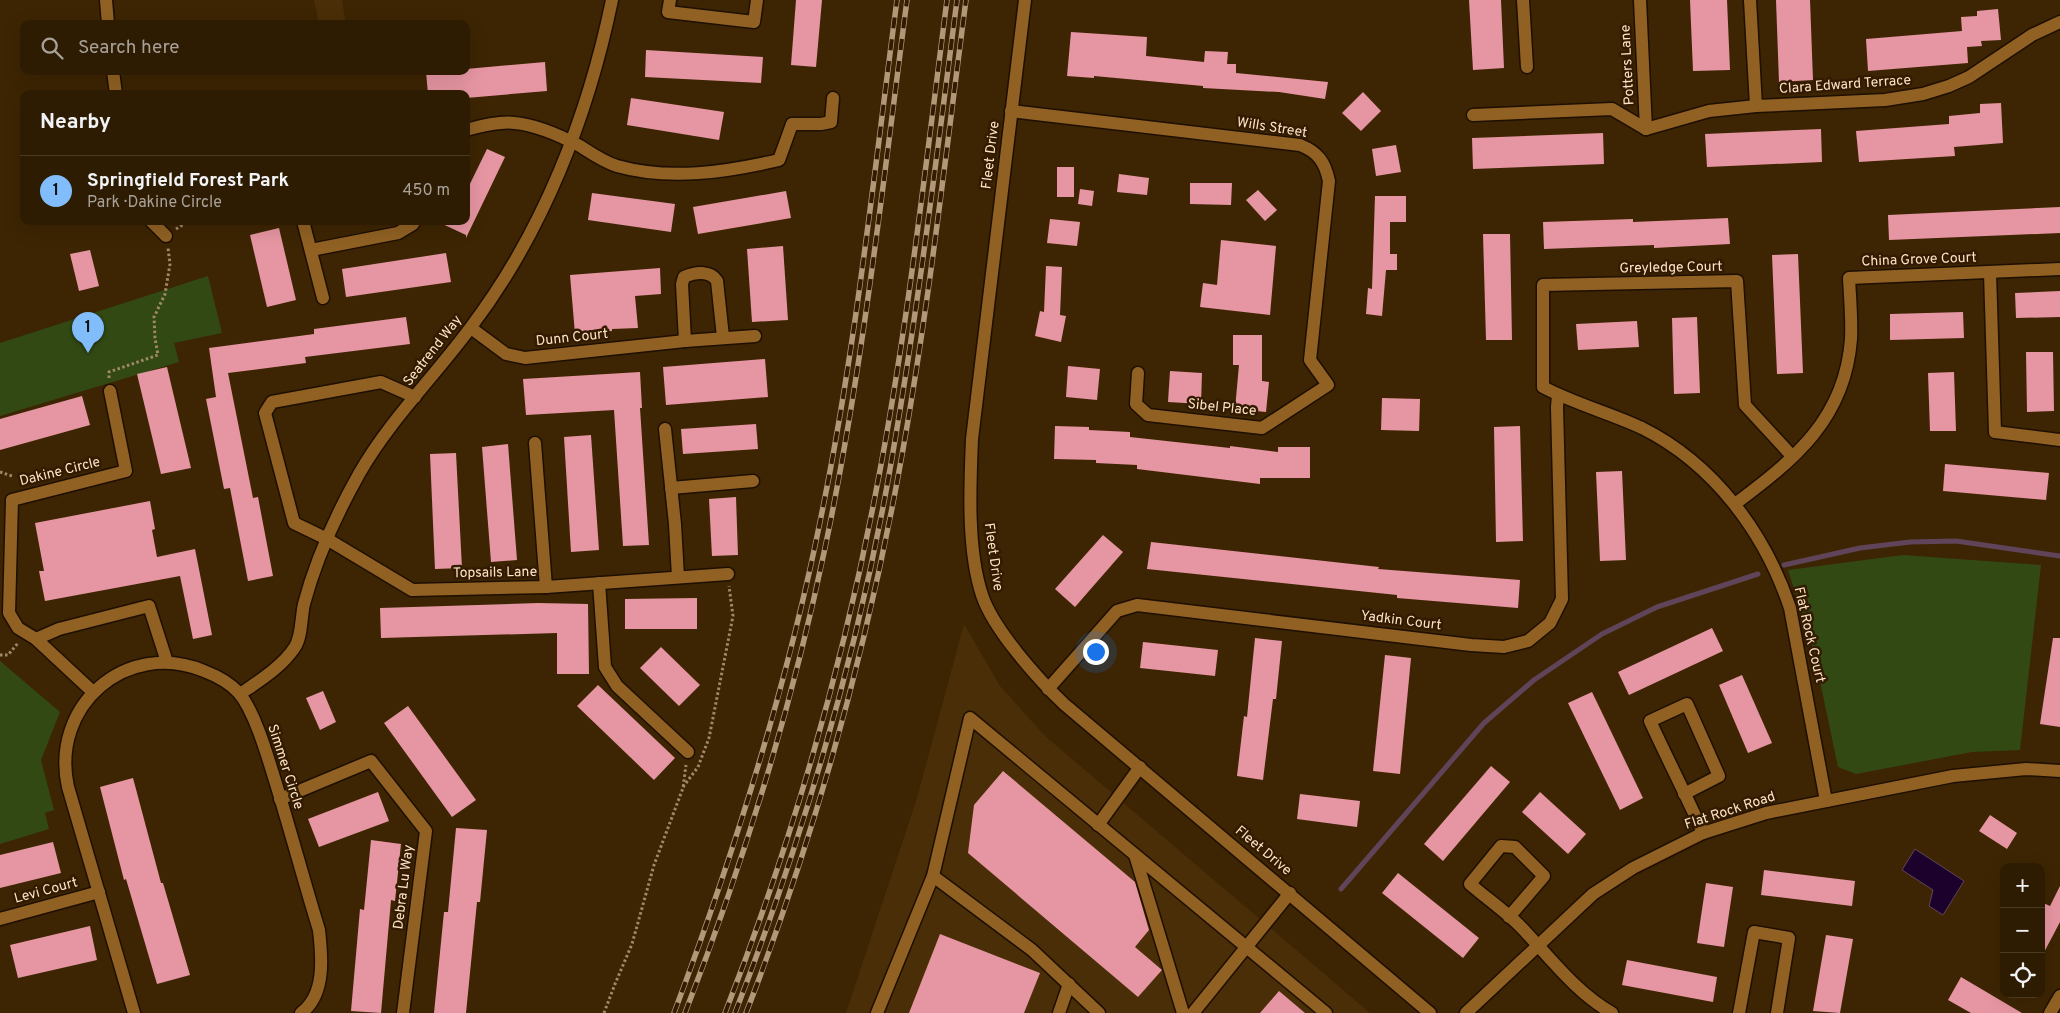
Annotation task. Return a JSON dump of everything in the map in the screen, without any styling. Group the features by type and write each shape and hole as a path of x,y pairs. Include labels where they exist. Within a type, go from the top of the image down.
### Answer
{"street":[{"path":"106,0 108,20"},
{"name":"Seatrend Way","path":"240,694 284,661 297,645 304,604 327,539 360,473 384,434 470,328 527,241 548,198 571,142 602,48 612,0"},
{"path":"670,0 668,12 754,22 757,0"},
{"name":"Fleet Drive","path":"1025,0 974,412 970,495 973,540 982,596 988,609 1006,636 1048,689 1064,704 1140,766 1430,1013"},
{"path":"1523,0 1526,67"},
{"name":"Potters Lane","path":"1640,0 1646,129"},
{"path":"1750,0 1756,106"},
{"name":"Clara Edward Terrace","path":"1646,129 1700,113 1756,106 1886,100 1923,94 1969,78 2032,36 2060,22"},
{"path":"114,75 115,90"},
{"path":"470,129 514,122 535,127 571,142 615,165 650,173 681,174 739,169 779,160 792,124 831,122 833,98"},
{"path":"1473,115 1612,109 1646,129"},
{"name":"Wills Street","path":"1011,111 1300,145 1310,149 1321,158 1326,167 1329,181 1310,360 1328,385"},
{"path":"155,225 166,236"},
{"path":"304,225 323,298"},
{"path":"311,250 398,233 411,225"},
{"name":"China Grove Court","path":"1735,504 1805,446 1827,419 1844,381 1851,338 1849,278 2060,269"},
{"name":"China Grove Court","path":"1990,272 1994,432 2060,440"},
{"path":"685,341 682,284 684,277 689,275 708,273 713,275 717,281 722,337"},
{"name":"Greyledge Court","path":"1543,387 1543,285 1737,281 1745,405 1792,456"},
{"name":"Dunn Court","path":"470,328 506,354 525,358 722,337 755,336"},
{"name":"Sibel Place","path":"1138,373 1136,404 1148,415 1262,428 1328,385"},
{"name":"Topsails Lane","path":"415,398 381,382 272,402 265,413 294,524 327,539 412,590 546,587 728,574"},
{"name":"Flat Rock Court","path":"1543,387 1558,395 1608,413 1657,438 1703,470 1735,504 1767,552 1783,587 1790,608 1826,801"},
{"name":"Dakine Circle","path":"93,692 32,636 18,628 9,613 12,500 126,471 110,391"},
{"name":"Yadkin Court","path":"1048,689 1117,611 1137,605 1471,645 1504,647 1528,641 1550,623 1562,599 1558,395"},
{"path":"664,428 678,577"},
{"path":"535,443 546,587"},
{"path":"671,488 753,481"},
{"path":"599,583 605,667 617,686 688,752"},
{"path":"32,636 149,606 167,662"},
{"name":"Simmer Circle","path":"134,1013 64,771 65,747 70,729 82,704 93,692 115,675 135,667 157,662 191,666 224,680 240,694 259,730 319,930 322,954 321,976 307,1012"},
{"path":"1684,794 1719,776 1687,704 1650,721 1684,794 1703,833"},
{"path":"877,1013 933,876 970,718 1326,1013"},
{"name":"Debra Lu Way","path":"280,799 370,761 426,831 403,1013"},
{"path":"1098,825 1140,766"},
{"name":"Flat Rock Road","path":"1466,1013 1593,894 1633,868 1703,833 1766,813 1980,772 2026,769 2060,771"},
{"path":"1509,916 1544,876 1515,847 1501,846 1470,884 1519,925 1537,946 1597,1004 1612,1013"},
{"path":"1134,855 1183,1013"},
{"path":"933,876 1032,950 1099,1013"},
{"name":"Levi Court","path":"0,919 99,892"},
{"path":"1193,1013 1290,893"},
{"path":"1739,1013 1754,932 1789,938 1777,1013"},
{"path":"1059,1013 1069,984"},
{"path":"2050,1013 2060,996"}],"path":[{"path":"110,391 109,372 158,355 154,317 165,294 170,264 166,236 183,225"},
{"path":"0,472 12,476"},
{"path":"683,788 698,766 710,738 733,616 728,574"},
{"path":"0,655 8,655 32,636"},
{"path":"604,1013 614,984 632,944 654,865 683,788 688,752"}],"shaded area":[{"path":"314,0 342,0 345,20 318,20"},
{"path":"964,624 1000,686 1045,736 1370,1013 846,1013 917,798"},
{"path":"1915,849 1964,881 1943,915 1929,906 1933,890 1902,870"}],"green space":[{"path":"208,276 222,333 174,343 179,362 0,416 0,343"},
{"path":"1903,555 2041,565 2020,750 1972,752 1856,774 1838,767 1813,648 1788,570"},
{"path":"0,661 60,712 41,760 54,810 45,813 49,829 0,844"}],"building":[{"path":"796,0 822,0 816,67 791,65"},
{"path":"1469,0 1501,0 1504,68 1473,70"},
{"path":"1690,0 1727,0 1730,70 1693,71"},
{"path":"1776,0 1810,0 1813,80 1779,82"},
{"path":"1998,9 2001,40 1981,41 1982,46 1967,47 1968,63 1868,71 1866,39 1962,31 1961,17 1977,16 1977,11"},
{"path":"1071,32 1147,37 1146,56 1204,62 1205,51 1228,52 1227,64 1236,64 1236,73 1328,82 1325,99 1279,92 1203,88 1203,86 1094,76 1094,78 1067,76"},
{"path":"646,50 763,57 761,83 645,77"},
{"path":"545,62 547,91 470,98 470,90 428,90 426,75 470,75 470,69"},
{"path":"1363,92 1381,111 1361,131 1342,113"},
{"path":"631,98 724,112 719,140 627,125"},
{"path":"2001,103 2003,143 1954,147 1955,156 1859,162 1856,131 1949,124 1949,116 1980,113 1980,104"},
{"path":"1821,129 1822,162 1707,167 1705,134"},
{"path":"1603,133 1604,164 1473,169 1472,138"},
{"path":"1396,145 1401,172 1376,176 1372,149"},
{"path":"487,149 505,157 466,238 466,235 445,225 470,225 470,184"},
{"path":"1057,167 1074,167 1074,197 1057,197"},
{"path":"1119,174 1149,178 1147,195 1117,192"},
{"path":"1190,183 1232,183 1231,205 1190,204"},
{"path":"1080,189 1094,191 1092,206 1078,204"},
{"path":"1258,190 1277,210 1265,221 1246,200"},
{"path":"786,191 791,218 698,234 693,207"},
{"path":"592,193 675,204 671,232 588,220"},
{"path":"1375,196 1406,196 1406,222 1390,222 1390,254 1397,254 1397,270 1386,270 1382,316 1366,314 1368,288 1372,289"},
{"path":"2060,207 2060,233 1889,240 1888,215"},
{"path":"1728,218 1730,244 1654,248 1654,245 1544,249 1543,222 1633,219 1633,222"},
{"path":"1050,219 1080,222 1077,246 1047,243"},
{"path":"279,228 296,300 267,307 250,235"},
{"path":"1483,234 1510,234 1512,340 1486,340"},
{"path":"1221,240 1276,246 1270,315 1200,307 1203,283 1217,285"},
{"path":"783,246 788,320 752,322 747,249"},
{"path":"90,250 99,286 79,291 70,254"},
{"path":"446,253 451,282 346,297 342,269"},
{"path":"1798,254 1803,373 1777,374 1772,255"},
{"path":"1046,266 1062,267 1060,315 1066,316 1061,342 1035,336 1040,311 1044,312"},
{"path":"660,268 661,294 635,296 638,328 575,334 570,275"},
{"path":"2060,291 2060,317 2016,318 2015,293"},
{"path":"1963,312 1964,338 1890,340 1890,314"},
{"path":"406,317 410,344 305,357 306,363 228,373 253,498 258,497 273,576 248,581 230,488 224,489 206,399 216,397 209,348 314,334 314,329"},
{"path":"1697,317 1700,393 1674,394 1672,318"},
{"path":"1637,321 1639,347 1578,350 1576,324"},
{"path":"1233,335 1262,335 1262,381 1269,382 1266,412 1235,409 1239,365 1233,365"},
{"path":"2026,352 2053,352 2054,411 2027,412"},
{"path":"765,359 768,397 666,405 663,367"},
{"path":"1068,366 1100,369 1097,400 1066,397"},
{"path":"167,367 191,468 161,474 137,374"},
{"path":"1170,371 1202,373 1201,404 1168,402"},
{"path":"640,372 642,408 640,408 649,545 623,546 614,410 526,415 523,379"},
{"path":"1954,372 1956,431 1930,431 1928,373"},
{"path":"82,396 90,425 0,450 0,419"},
{"path":"1382,398 1420,399 1419,431 1381,430"},
{"path":"756,424 758,449 683,454 681,429"},
{"path":"1055,426 1089,427 1089,430 1130,432 1130,437 1278,452 1278,447 1310,447 1310,478 1260,478 1260,484 1137,469 1137,465 1096,463 1096,460 1054,459"},
{"path":"1520,426 1523,541 1496,542 1494,427"},
{"path":"591,435 599,550 571,552 564,437"},
{"path":"508,444 517,560 491,562 482,447"},
{"path":"456,453 462,568 435,569 430,454"},
{"path":"1945,464 2049,473 2046,500 1943,491"},
{"path":"1622,471 1626,560 1600,561 1596,472"},
{"path":"736,497 738,555 712,556 709,499"},
{"path":"150,501 155,529 152,530 157,557 195,549 212,635 193,639 180,576 45,601 39,571 44,571 35,523"},
{"path":"1103,535 1123,552 1075,607 1055,589"},
{"path":"1151,542 1379,567 1378,569 1520,580 1518,608 1397,598 1397,595 1147,569"},
{"path":"697,598 697,629 625,629 625,599"},
{"path":"538,603 588,604 589,674 557,674 557,633 381,638 380,608"},
{"path":"1712,628 1723,651 1629,695 1618,672"},
{"path":"1255,638 1282,641 1276,699 1273,699 1263,780 1237,776 1244,716 1247,717"},
{"path":"2053,638 2060,638 2060,727 2040,724"},
{"path":"1143,642 1218,650 1215,676 1140,668"},
{"path":"661,647 700,685 679,706 640,668"},
{"path":"1385,655 1411,658 1400,774 1373,771"},
{"path":"1742,675 1772,743 1748,753 1719,685"},
{"path":"598,685 675,758 654,780 577,706"},
{"path":"323,691 336,722 320,730 306,698"},
{"path":"1592,692 1643,798 1620,810 1568,703"},
{"path":"408,706 476,800 452,817 384,723"},
{"path":"1491,766 1510,782 1443,861 1424,844"},
{"path":"1003,771 1135,882 1149,930 1135,947 1162,970 1138,997 968,853 974,805"},
{"path":"133,778 161,883 163,883 190,975 157,984 126,879 124,880 100,787"},
{"path":"378,792 389,821 319,847 308,819"},
{"path":"1540,792 1586,834 1568,854 1522,812"},
{"path":"1300,794 1360,801 1357,827 1297,819"},
{"path":"1990,815 2017,833 2007,849 1979,831"},
{"path":"456,828 487,830 480,902 477,902 466,1013 434,1013 444,912 448,912"},
{"path":"371,840 401,844 395,901 391,900 381,1013 351,1011 360,909 364,910"},
{"path":"53,842 61,873 0,888 0,855"},
{"path":"1764,870 1855,881 1852,906 1761,895"},
{"path":"1398,873 1479,938 1463,958 1382,893"},
{"path":"1706,883 1733,887 1724,947 1697,943"},
{"path":"2060,886 2060,922 2045,950 2045,904 2050,906"},
{"path":"90,926 97,960 18,978 10,945"},
{"path":"940,934 1040,973 1024,1013 909,1013"},
{"path":"1826,935 1853,939 1840,1013 1813,1011"},
{"path":"1627,960 1717,977 1713,1002 1622,985"},
{"path":"1961,977 2022,1013 1971,1013 1948,1000"},
{"path":"1279,991 1305,1013 1260,1013"}],"waterway":[{"path":"1784,565 1860,548 1910,542 1956,541 2060,556"},
{"path":"1341,889 1484,723 1534,680 1602,634 1657,607 1758,574"}],"railway":[{"path":"674,1013 718,891 758,768 792,643 821,517 854,324 897,0"},
{"path":"685,1013 727,899 765,783 798,666 825,548 861,343 881,206 907,0"},
{"path":"725,1013 794,819 832,687 863,553 877,486 898,365 924,183 947,0"},
{"path":"735,1013 782,884 823,753 842,687 874,553 907,365 957,0"},
{"path":"746,1013 795,877 817,807 838,738 873,597 902,455 921,342 966,0"}],"place":[{"name":"Springfield Forest Park","path":"88,353"}]}
